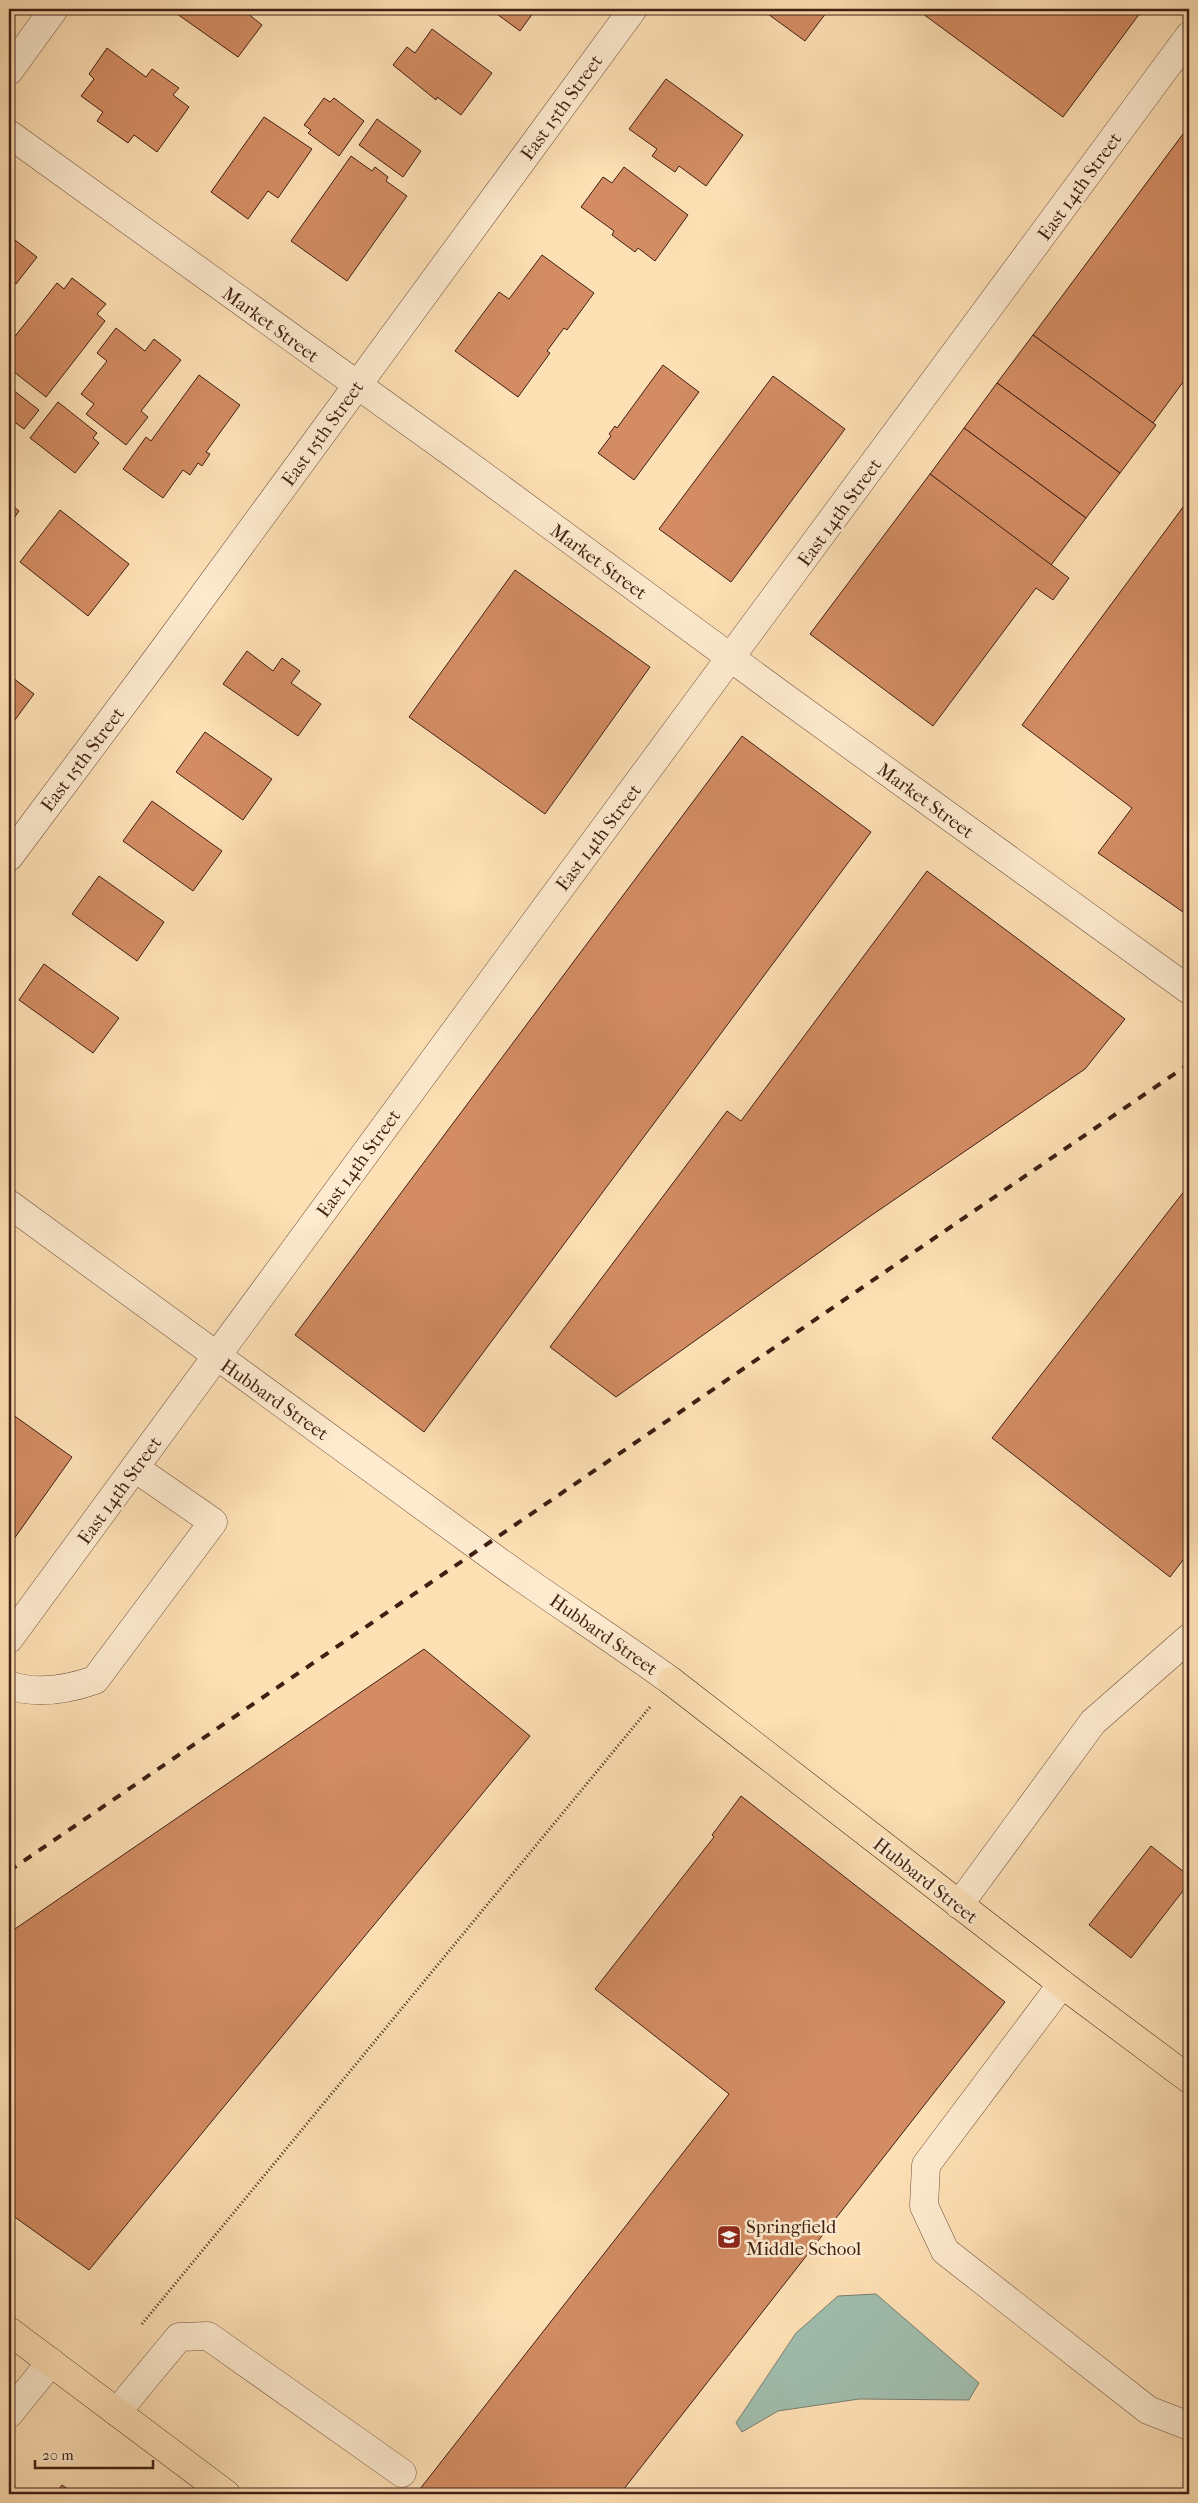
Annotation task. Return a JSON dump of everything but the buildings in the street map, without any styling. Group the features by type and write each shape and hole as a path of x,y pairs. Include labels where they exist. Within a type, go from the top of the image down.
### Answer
{"main road":[{"name":"Hubbard Street","path":"671,1681 959,1905 1189,2079"},
{"path":"9,2331 226,2494"}],"street":[{"path":"9,70 54,9"},
{"name":"East 15th Street","path":"9,857 159,656 633,9"},
{"name":"East 14th Street","path":"9,1639 1189,36"},
{"name":"Market Street","path":"9,134 356,386 459,458 1189,990"},
{"name":"Hubbard Street","path":"9,1204 216,1358 480,1548 671,1681"},
{"path":"9,1685 39,1690 71,1688 95,1680 213,1522 135,1468"},
{"path":"959,1905 1093,1722 1189,1638"},
{"path":"1062,1984 926,2166 924,2206 945,2251 1148,2410 1189,2426"},
{"path":"116,2412 178,2337 208,2336 402,2473"},
{"path":"9,2414 50,2362"}],"path":[{"path":"142,2324 671,1681"}],"shaded area":[{"path":"876,2294 979,2383 969,2400 859,2399 778,2411 742,2432 736,2423 796,2333 838,2296"}],"railway":[{"path":"9,1871 1189,1064"}],"place":[{"name":"Springfield Middle School","path":"729,2237"}]}
